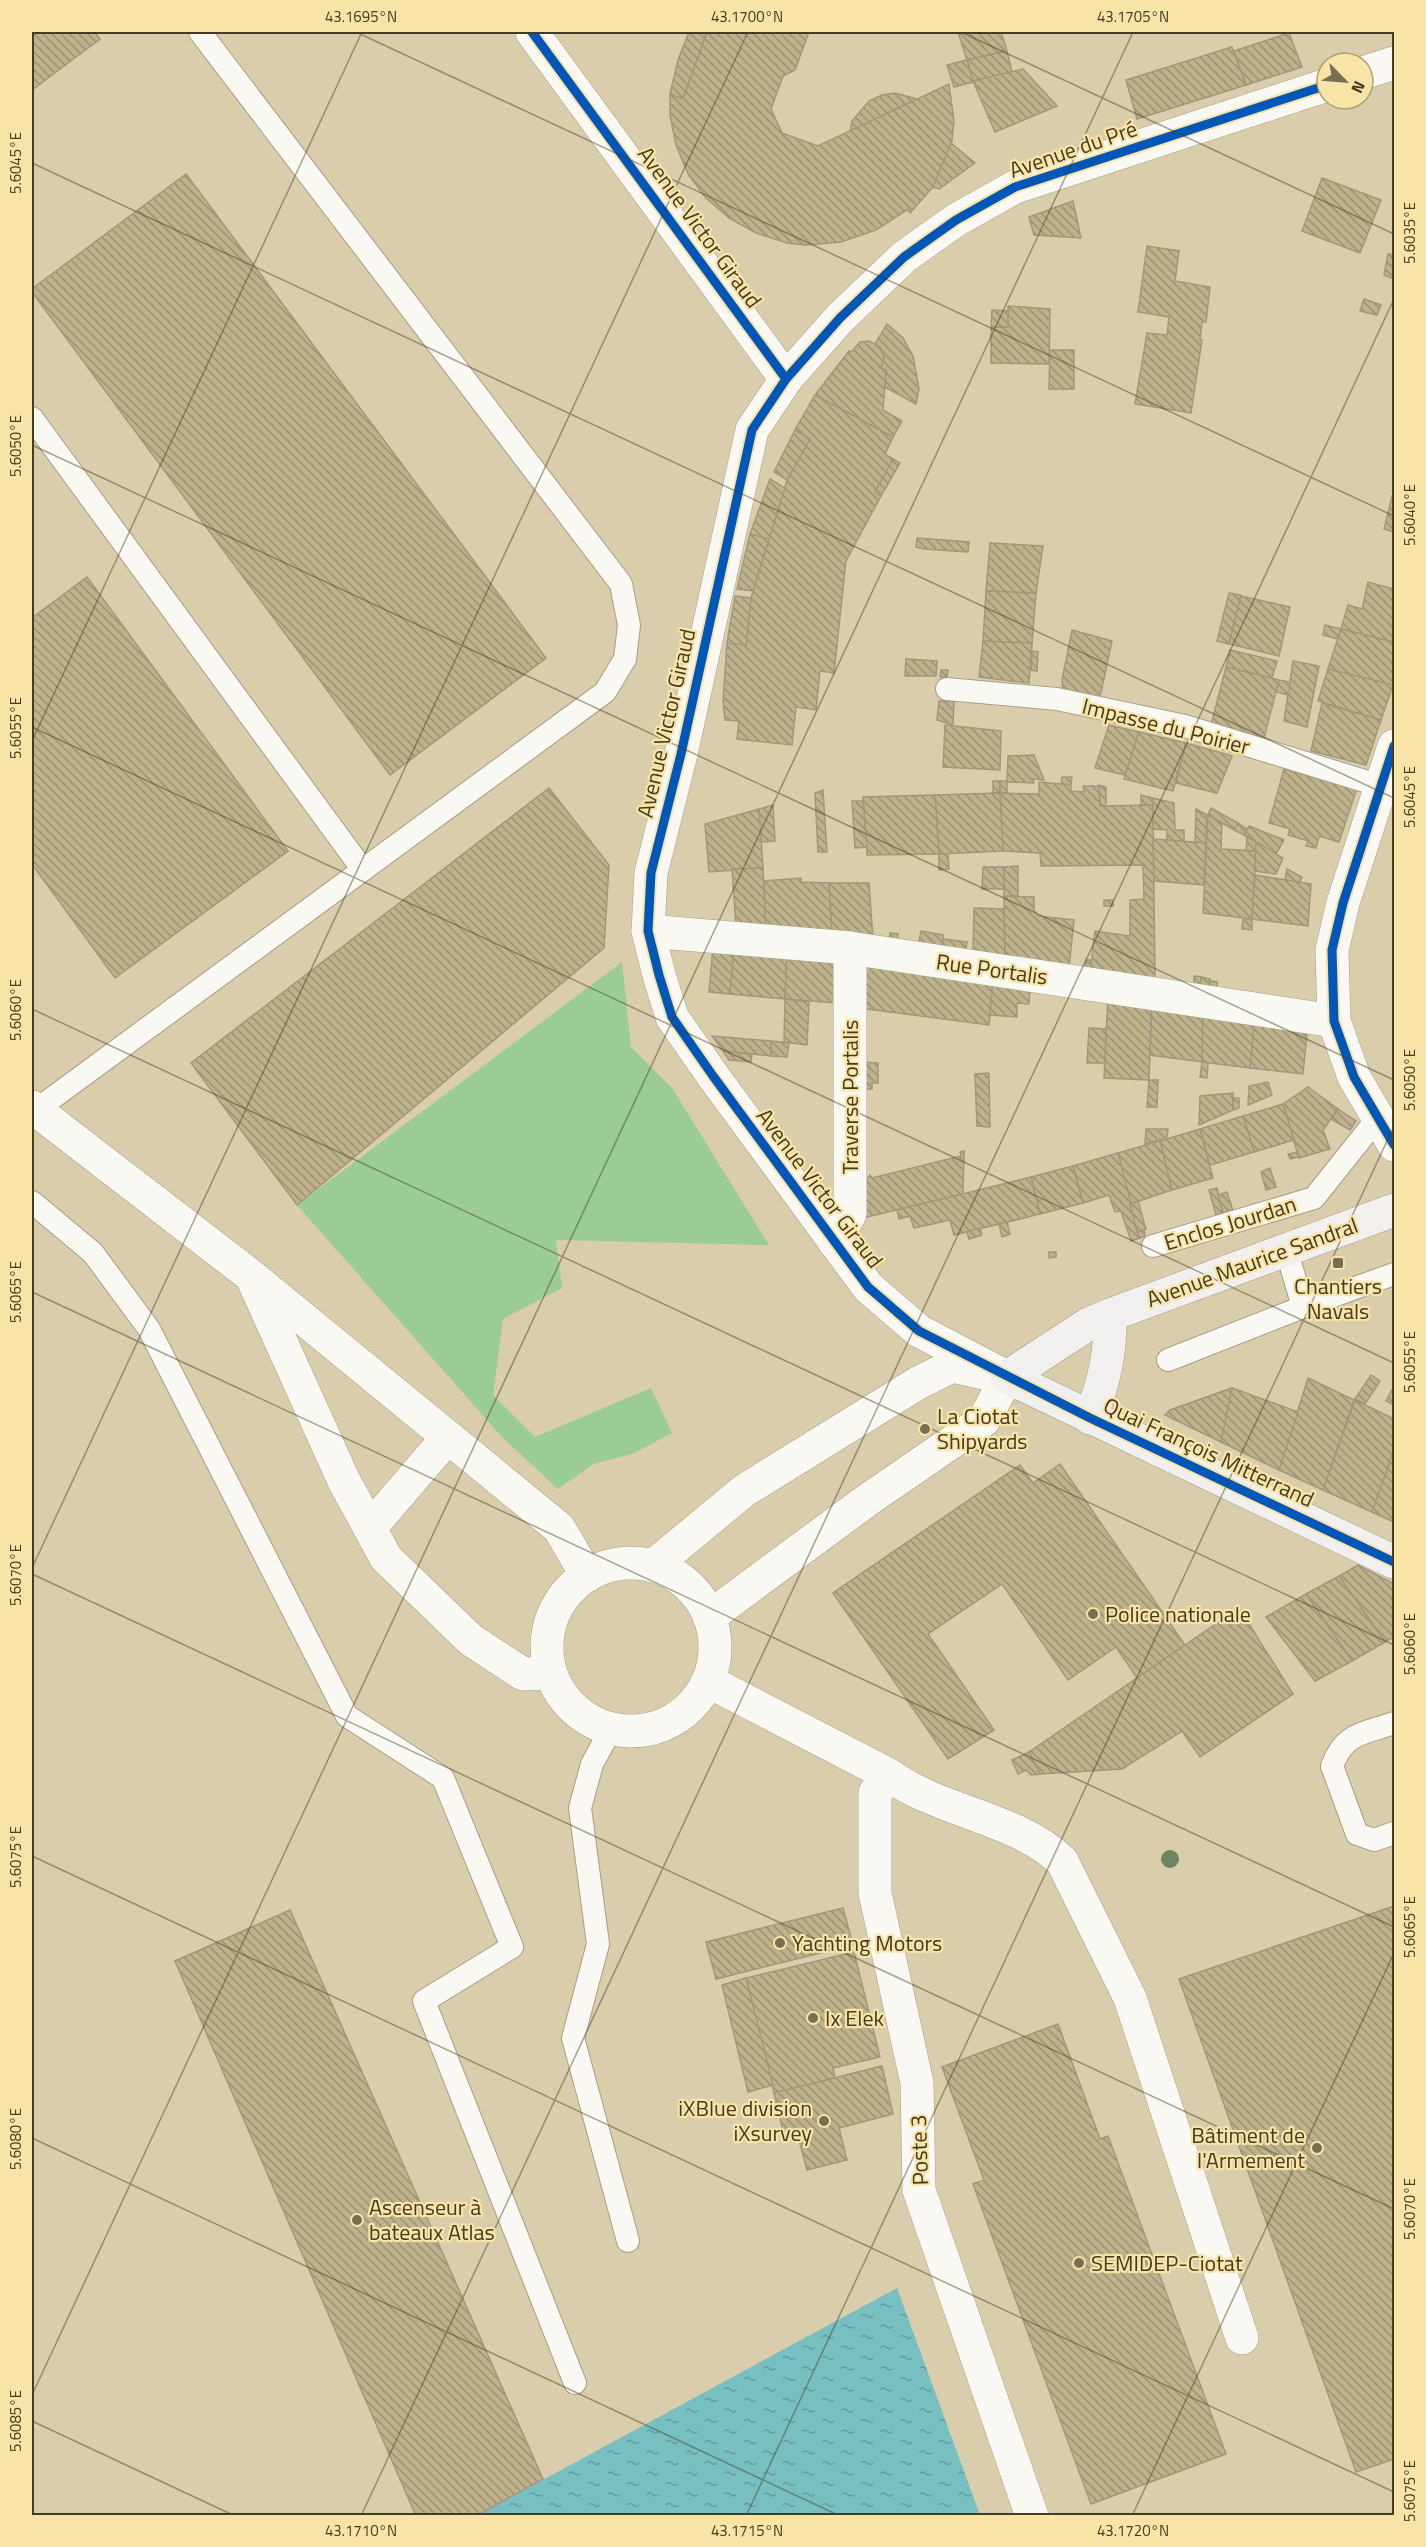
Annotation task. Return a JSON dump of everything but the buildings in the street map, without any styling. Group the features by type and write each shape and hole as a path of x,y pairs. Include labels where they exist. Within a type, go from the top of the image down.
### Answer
{"street":[{"name":"Avenue Victor Giraud","path":"532,32 786,379 752,430 681,754 651,873 648,931 672,1017 868,1287 894,1312 919,1331 1007,1377"},
{"path":"1375,69 1395,63"},
{"name":"Avenue du Pré","path":"786,379 840,318 904,257 956,220 1015,187 1315,89"},
{"path":"1386,1132 1354,1077 1334,1021 1332,950 1343,903 1395,746"},
{"name":"Rue Portalis","path":"648,931 850,948 1334,1021"},
{"name":"Traverse Portalis","path":"834,1242 850,1214 850,948"},
{"path":"34,1108 250,1275 559,1528 587,1575"},
{"name":"Avenue Maurice Sandral","path":"1007,1377 1087,1325 1110,1315 1395,1210"},
{"path":"250,1275 344,1481 386,1558 471,1640 523,1674 551,1673"},
{"path":"1090,1418 1104,1385 1110,1343 1110,1315"},
{"path":"653,1566 746,1490 918,1383 952,1366 1007,1377 984,1419 847,1514 709,1617"},
{"name":"Quai François Mitterrand","path":"1007,1377 1395,1562"},
{"path":"370,1528 448,1437"},
{"path":"639,1563 653,1566 666,1569 688,1584 705,1606 714,1632 715,1659 708,1681 690,1707 666,1723 639,1731 611,1728 585,1718 564,1698 551,1673 547,1646 553,1618 566,1593 587,1575 612,1565 639,1563"},
{"path":"708,1681 889,1774 912,1791 1005,1826 1048,1847 1062,1861 1131,1998 1242,2338"},
{"name":"Poste 3","path":"889,1774 875,1793 875,1893 917,2083 919,2190 1032,2516"}],"lane":[{"path":"34,1108 605,692 625,659 629,625 621,584 200,32"},
{"path":"32,418 363,870"},
{"name":"Impasse du Poirier","path":"947,689 1057,699 1185,726 1381,786"},
{"name":"Enclos Jourdan","path":"1153,1246 1314,1198 1386,1132"},
{"path":"32,1202 93,1253 149,1329 346,1716 443,1778 512,1947 424,2001 575,2383"},
{"path":"1286,1249 1303,1306"},
{"path":"1168,1360 1303,1306 1395,1274"},
{"path":"1395,1723 1349,1738 1339,1748 1332,1766 1357,1834 1374,1840 1395,1833"},
{"path":"611,1728 592,1764 580,1808 598,1944 573,2038 628,2241"}],"green space":[{"path":"622,962 631,1047 672,1088 769,1245 556,1240 562,1288 503,1319 493,1395 535,1437 651,1388 672,1433 632,1454 593,1464 558,1489 502,1437 297,1205"}],"water":[{"path":"897,2288 980,2515 476,2516"}],"cycle path":[{"path":"532,32 786,379 752,430 681,754 651,873 648,931 672,1017 868,1287 919,1331 1090,1418 1394,1562"},
{"path":"786,379 840,318 904,257 956,220 1015,187 1315,89"},
{"path":"1394,746 1343,903 1332,950 1334,1021 1354,1077 1394,1145"}],"place":[{"name":"Chantiers Navals","path":"1338,1263"},
{"name":"La Ciotat Shipyards","path":"925,1429"},
{"name":"Police nationale","path":"1093,1614"},
{"name":"Yachting Motors","path":"780,1943"},
{"name":"Ix Elek","path":"813,2018"},
{"name":"iXBlue division iXsurvey","path":"824,2121"},
{"name":"Bâtiment de l'Armement","path":"1317,2148"},
{"name":"Ascenseur à bateaux Atlas","path":"357,2220"},
{"name":"SEMIDEP-Ciotat","path":"1079,2263"}]}
